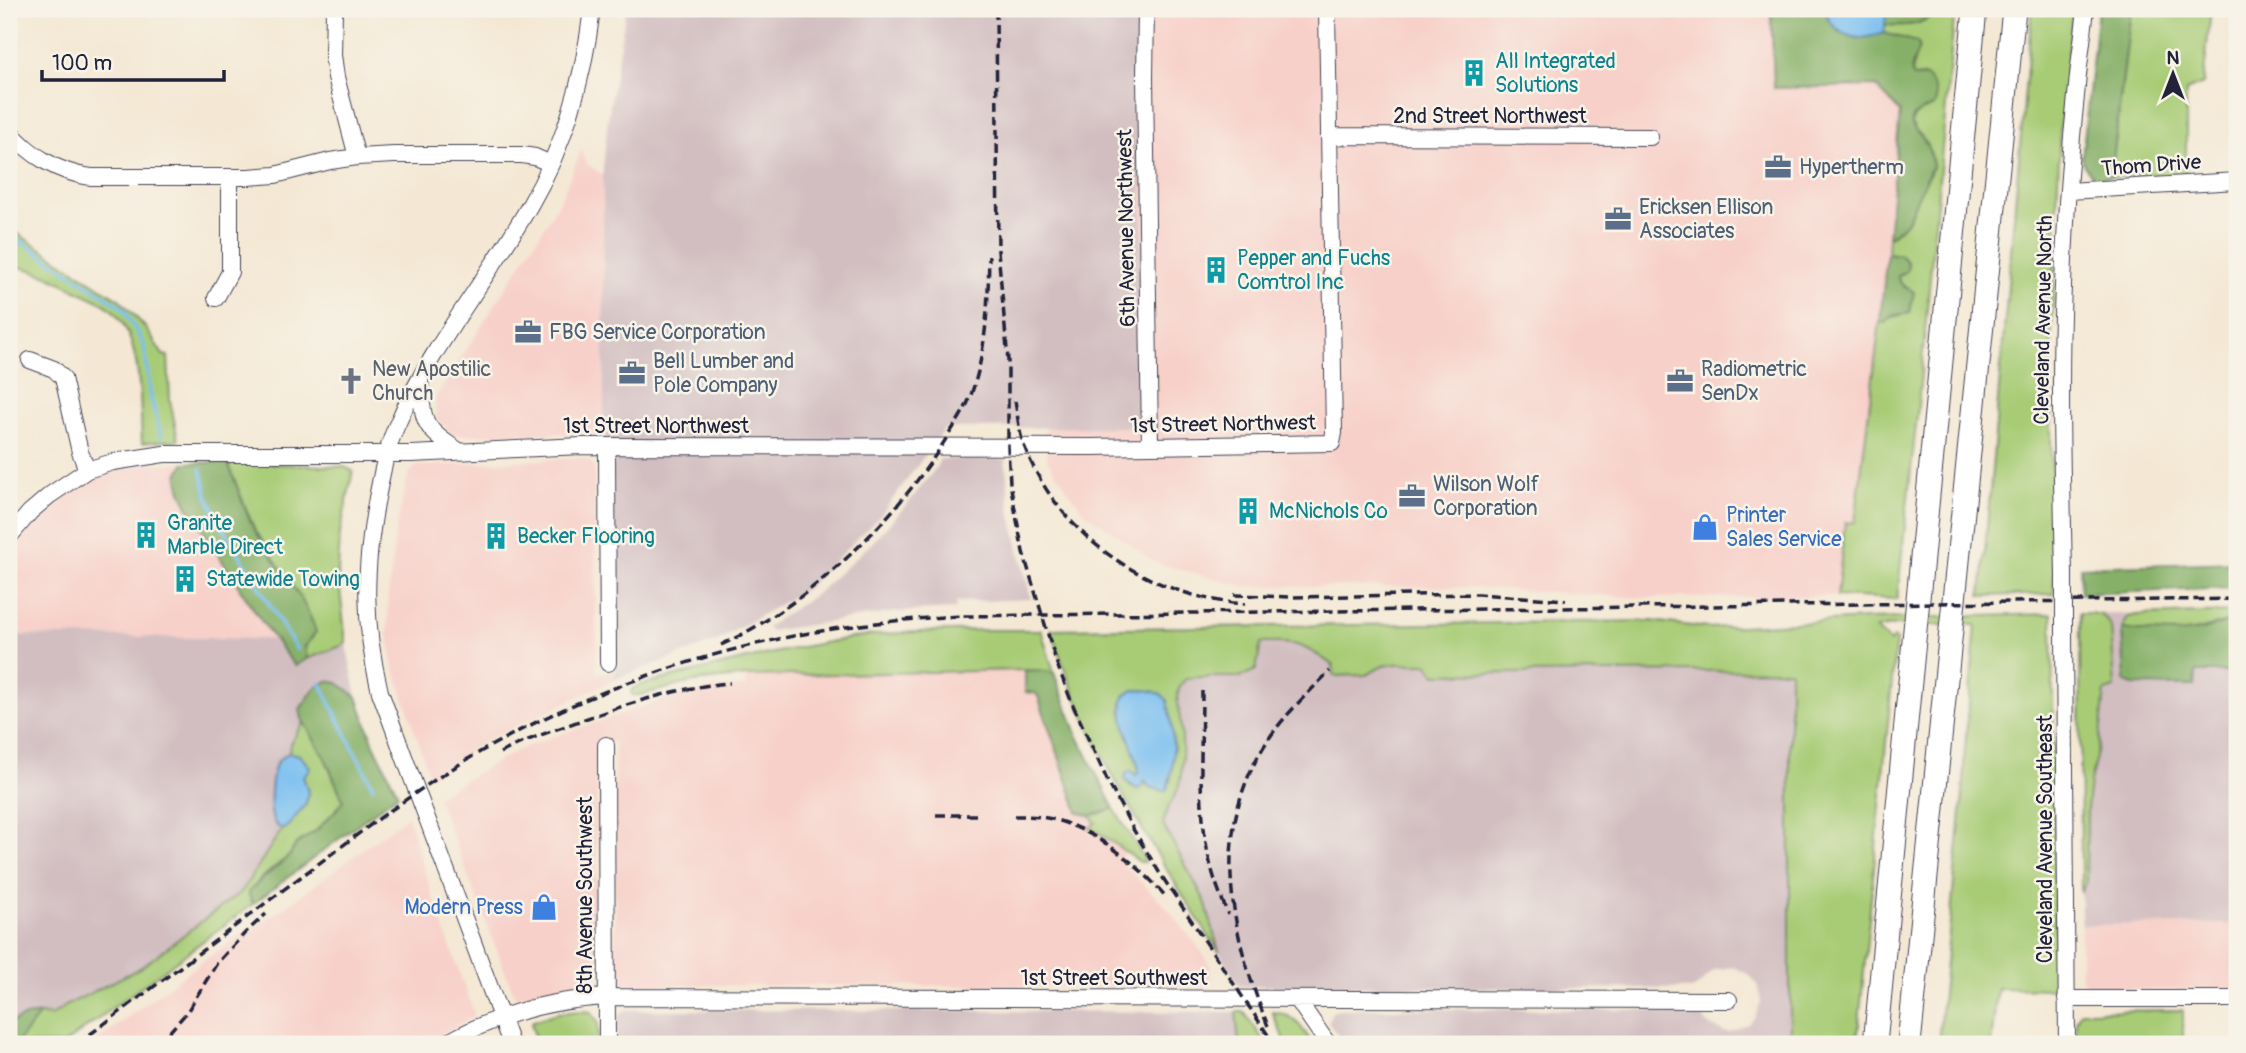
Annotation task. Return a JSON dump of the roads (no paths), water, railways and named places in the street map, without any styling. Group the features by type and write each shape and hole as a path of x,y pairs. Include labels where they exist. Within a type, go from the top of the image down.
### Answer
{"highway":[{"path":"1875,1044 1975,9"},
{"path":"1909,1044 2014,9"}],"street":[{"path":"334,9 333,55 336,78 358,157"},
{"path":"511,1044 380,692 371,653 367,611 370,543 386,454 395,429 420,378 511,237 551,164 580,79 592,9"},
{"name":"6th Avenue Northwest","path":"1146,9 1150,446"},
{"path":"1327,9 1329,136"},
{"name":"Cleveland Avenue North","path":"2064,633 2063,286 2068,191 2086,9"},
{"path":"9,130 18,141 41,159 64,171 82,176 230,178 275,175 330,161 394,155 522,155 551,164"},
{"name":"1st Street Northwest","path":"9,537 30,512 87,470 113,462 164,454 386,454 607,446 1150,446 1332,443 1329,136"},
{"name":"2nd Street Northwest","path":"1329,136 1650,137"},
{"path":"216,298 230,272 230,178"},
{"name":"Thom Drive","path":"2068,191 2237,181"},
{"path":"30,360 54,369 63,379 80,452 87,470"},
{"path":"420,378 422,414 428,427 436,436 459,451"},
{"path":"607,446 608,663"},
{"name":"Cleveland Avenue Southeast","path":"2064,633 2067,1044"},
{"name":"8th Avenue Southwest","path":"606,745 607,1044"},
{"name":"1st Street Southwest","path":"445,1044 482,1025 551,1003 607,997 1729,1000"},
{"path":"1297,999 1328,1044"},
{"path":"2066,999 2237,999"}],"water":[{"path":"1825,9 1887,9 1884,33 1863,38 1842,33 1833,25"},
{"path":"1133,690 1156,692 1167,700 1173,755 1170,778 1164,791 1149,787 1145,781 1141,788 1136,789 1125,780 1126,773 1130,771 1136,775 1139,772 1124,724 1122,705 1124,696"},
{"path":"289,753 299,755 310,767 303,776 308,792 306,804 283,829 276,825 272,817 271,793 276,764"}],"waterway":[{"path":"9,234 122,307 144,344 151,398 161,437"},
{"path":"201,469 207,495 218,519 297,650"},
{"path":"320,683 373,787"}],"railway":[{"path":"996,9 998,251 1008,360 1010,483 1023,552 1057,664 1108,782 1159,872 1274,1044"},
{"path":"721,645 755,627 819,582 878,527 928,465 965,408 977,375 986,325 989,256"},
{"path":"1015,401 1023,443 1041,481 1061,510 1085,536 1113,558 1143,576 1210,599 1245,604"},
{"path":"1234,595 1292,597 1478,594 1566,600"},
{"path":"77,1044 387,813 480,752 537,722 654,673 776,640 838,628 965,616 2237,599"},
{"path":"1268,1026 1254,989 1235,914 1231,876 1232,838 1240,801 1254,765 1281,722 1330,671"},
{"path":"500,753 549,732 635,703 672,692 730,683"},
{"path":"1202,691 1201,775 1205,838 1217,887 1228,915"},
{"path":"936,815 976,815"},
{"path":"1014,816 1047,818 1084,831 1129,861 1167,898"},
{"path":"159,1044 187,1012 217,963 266,914"}],"place":[{"name":"All Integrated Solutions","path":"1474,73"},
{"name":"Hypertherm","path":"1778,167"},
{"name":"Ericksen Ellison Associates","path":"1618,219"},
{"name":"Pepper and Fuchs Comtrol Inc","path":"1216,270"},
{"name":"FBG Service Corporation","path":"528,332"},
{"name":"Bell Lumber and Pole Company","path":"632,373"},
{"name":"New Apostilic Church","path":"351,381"},
{"name":"Radiometric SenDx","path":"1680,381"},
{"name":"Wilson Wolf Corporation","path":"1412,496"},
{"name":"McNichols Co","path":"1248,511"},
{"name":"Printer Sales Service","path":"1705,527"},
{"name":"Granite Marble Direct","path":"146,535"},
{"name":"Becker Flooring","path":"496,536"},
{"name":"Statewide Towing","path":"185,579"},
{"name":"Modern Press","path":"544,907"}]}
